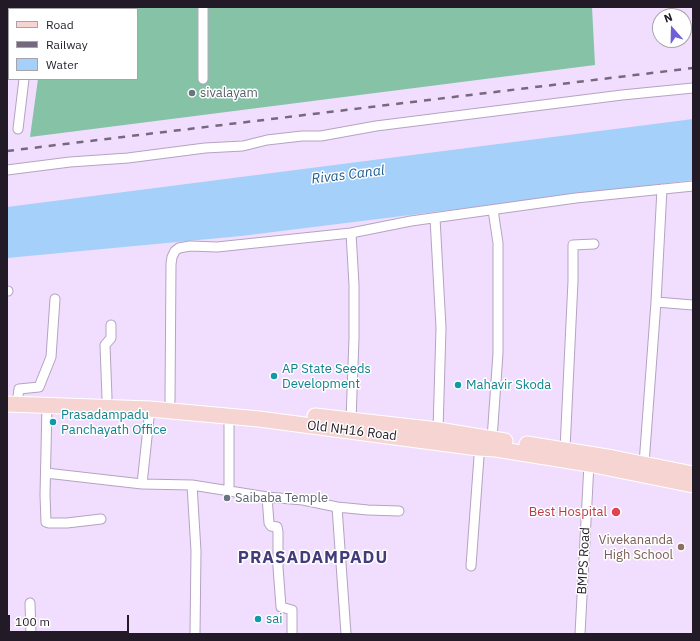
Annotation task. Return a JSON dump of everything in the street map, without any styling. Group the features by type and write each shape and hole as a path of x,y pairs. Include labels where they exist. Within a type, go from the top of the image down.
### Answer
{"main road":[{"name":"Old NH16 Road","path":"11,398 107,398 170,401 438,430 484,441 496,448 589,464 693,485"},
{"name":"Old NH16 Road","path":"11,398 47,405 150,409 565,449 693,474"}],"street":[{"path":"203,7 203,78"},
{"path":"18,129 24,80"},
{"path":"7,170 70,162 128,158 205,148 243,146 267,140 302,136 321,136 376,126 622,95 693,88"},
{"path":"170,401 171,264 172,257 179,248 190,246 217,246 351,233 411,221 576,198 693,186"},
{"path":"644,464 656,302 662,189"},
{"path":"471,566 484,441 498,353 498,243 493,210"},
{"path":"435,218 441,328 438,430"},
{"path":"351,233 354,285 351,420"},
{"path":"565,449 573,281 573,245 594,244"},
{"path":"11,398 19,389 39,387 51,357 55,299"},
{"path":"656,302 693,305"},
{"path":"107,398 105,345 111,338 111,326"},
{"path":"47,405 46,522 67,523 101,519"},
{"path":"142,484 150,409"},
{"path":"229,416 229,491"},
{"name":"BMPS Road","path":"580,634 589,464"},
{"path":"46,473 142,484 192,485 267,497 303,500 337,507 399,511"},
{"path":"192,485 196,551 195,634"},
{"path":"267,497 269,524 277,527 278,532 281,607 292,610 292,634"},
{"path":"337,507 346,634"},
{"path":"30,603 31,634"}],"green space":[{"path":"592,7 595,65 30,137 38,80 138,80 138,8 50,8"}],"water":[{"name":"Rivas Canal","path":"693,119 693,180 241,236 7,258 7,207"}],"railway":[{"path":"7,151 693,68"}],"place":[{"name":"sivalayam","path":"192,93"},
{"name":"AP State Seeds Development","path":"274,376"},
{"name":"Mahavir Skoda","path":"458,385"},
{"name":"Prasadampadu Panchayath Office","path":"53,422"},
{"name":"Saibaba Temple","path":"227,498"},
{"name":"Best Hospital","path":"616,512"},
{"name":"Vivekananda High School","path":"681,547"},
{"name":"sai","path":"258,619"}],"district":[{"name":"PRASADAMPADU","path":"313,558"}]}
